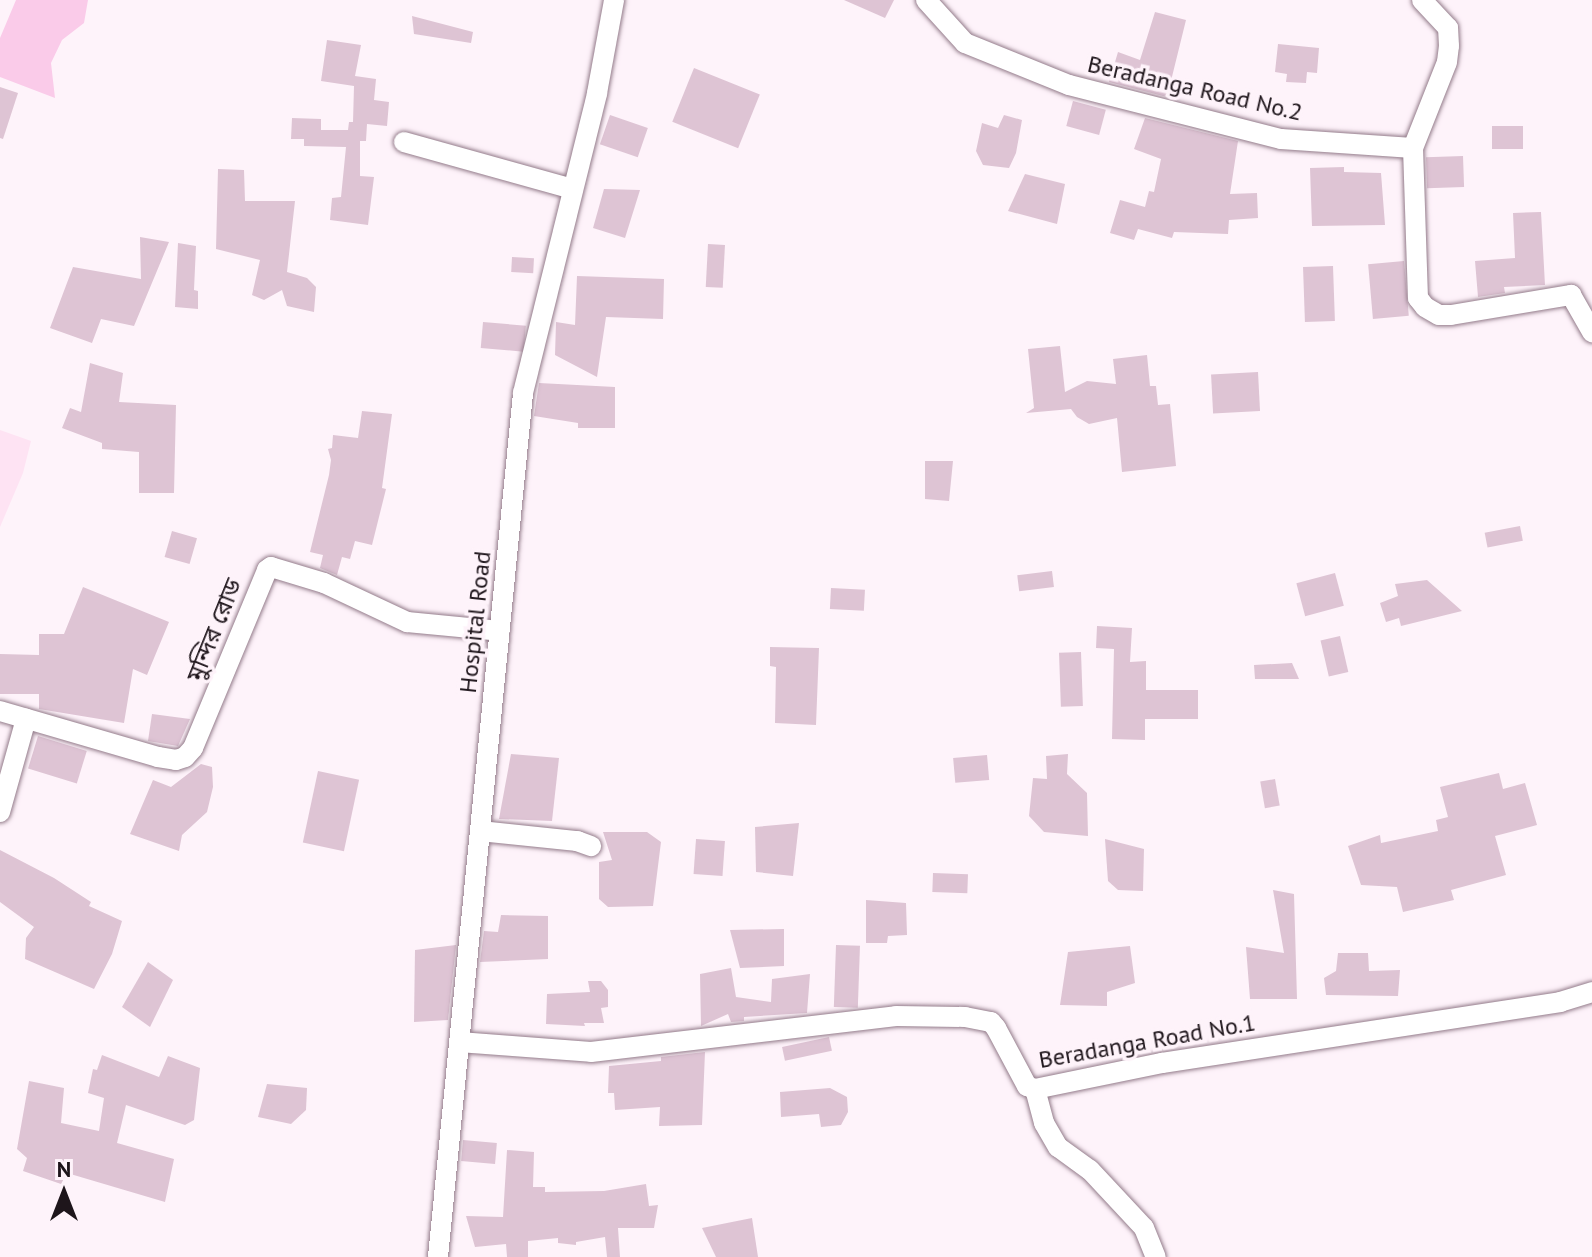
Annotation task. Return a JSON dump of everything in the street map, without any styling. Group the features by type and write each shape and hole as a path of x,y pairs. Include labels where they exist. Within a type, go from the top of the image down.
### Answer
{"street":[{"name":"Hospital Road","path":"438,1257 523,393 597,93 614,0"},
{"name":"Beradanga Road No.2","path":"926,0 965,43 1069,85 1281,139 1413,148"},
{"path":"1422,0 1448,28 1449,46 1447,62 1413,148 1418,298 1425,307 1439,315 1451,315 1571,295 1592,332"},
{"path":"404,142 572,189"},
{"name":"মুন্দির রোড","path":"0,711 158,757 176,760 185,757 193,748 267,570 271,567 324,583 407,622 500,631"},
{"path":"0,812 26,719"},
{"path":"480,831 577,841 591,846"},
{"name":"Beradanga Road No.1","path":"459,1042 591,1052 896,1016 965,1017 991,1022 1027,1086 1035,1089 1178,1061 1560,1002 1592,992"},
{"path":"1035,1089 1044,1123 1058,1147 1090,1170 1144,1228 1156,1257"}],"shaded area":[{"path":"16,0 88,0 84,23 62,40 51,63 55,98 0,77 0,38"},
{"path":"0,430 31,441 23,473 0,527"}],"building":[{"path":"844,0 894,0 885,18"},
{"path":"1155,12 1186,20 1167,97 1109,82 1118,52 1140,60"},
{"path":"412,16 473,32 471,43 414,34"},
{"path":"327,40 361,45 355,76 376,79 374,100 389,102 387,126 367,124 366,141 360,141 360,176 374,177 368,225 330,220 332,198 341,197 346,147 304,146 304,139 291,139 292,118 321,119 321,130 348,130 349,122 353,122 354,86 321,81"},
{"path":"1278,44 1319,48 1317,73 1307,72 1306,83 1286,82 1287,74 1275,72"},
{"path":"694,68 760,95 738,148 672,122"},
{"path":"0,87 18,93 3,139 0,138"},
{"path":"1073,101 1106,110 1099,135 1066,126"},
{"path":"610,115 648,128 638,157 600,144"},
{"path":"1004,115 1022,120 1016,153 1009,168 983,165 976,151 982,123 998,128"},
{"path":"1145,118 1238,141 1230,194 1257,193 1258,218 1229,220 1228,234 1174,232 1172,238 1138,229 1134,240 1110,233 1120,200 1145,207 1149,191 1154,192 1161,159 1134,149"},
{"path":"1492,126 1523,126 1523,149 1492,149"},
{"path":"1463,156 1464,187 1427,188 1426,157"},
{"path":"1344,167 1344,172 1381,173 1385,225 1312,226 1310,168"},
{"path":"218,169 244,170 245,201 295,201 287,272 307,278 316,287 314,312 287,306 282,290 264,300 252,295 260,260 216,249"},
{"path":"1025,174 1065,184 1057,224 1008,211"},
{"path":"604,189 640,190 625,238 593,228"},
{"path":"1541,212 1545,285 1504,287 1505,293 1478,297 1475,261 1515,258 1513,213"},
{"path":"140,237 169,242 134,326 101,319 92,343 50,328 73,267 141,279"},
{"path":"178,243 196,246 194,290 198,291 198,309 175,307"},
{"path":"708,244 725,245 723,288 706,287"},
{"path":"512,257 534,258 533,273 511,272"},
{"path":"1404,261 1409,316 1373,319 1368,264"},
{"path":"1333,266 1335,321 1305,322 1303,267"},
{"path":"577,276 664,279 663,319 606,317 597,377 555,355 556,322 575,325"},
{"path":"483,322 526,326 524,352 481,348"},
{"path":"1060,346 1065,392 1087,381 1116,384 1113,359 1147,355 1150,386 1156,386 1158,405 1170,404 1176,466 1122,472 1117,418 1089,424 1071,409 1026,413 1034,408 1028,349"},
{"path":"90,363 123,373 119,402 176,405 174,493 139,493 139,452 102,449 102,443 62,428 70,408 81,412"},
{"path":"1258,372 1260,411 1213,413 1211,374"},
{"path":"539,383 615,387 615,428 578,428 578,423 534,416"},
{"path":"362,411 392,414 382,488 386,489 372,545 355,541 350,559 342,557 337,575 320,568 323,555 310,552 329,475 331,460 328,449 332,448 333,435 358,438"},
{"path":"925,461 953,461 949,501 925,499"},
{"path":"1520,526 1523,541 1488,548 1485,533"},
{"path":"172,531 197,538 190,564 165,557"},
{"path":"1052,571 1054,587 1019,591 1017,575"},
{"path":"1335,573 1344,606 1305,616 1296,583"},
{"path":"1427,580 1462,611 1401,626 1399,618 1386,622 1380,603 1398,596 1395,584"},
{"path":"83,587 169,622 147,675 133,669 124,723 39,709 39,694 0,694 0,654 39,655 39,634 64,634"},
{"path":"831,588 865,590 864,611 830,609"},
{"path":"1097,626 1132,628 1130,662 1146,661 1146,690 1198,690 1198,719 1145,719 1145,740 1112,739 1114,649 1096,648"},
{"path":"1340,636 1348,672 1329,677 1321,640"},
{"path":"770,647 819,648 816,725 775,723 776,667 770,666"},
{"path":"1081,652 1083,706 1061,707 1059,653"},
{"path":"1292,663 1299,679 1255,679 1254,665"},
{"path":"152,714 190,719 178,746 148,741"},
{"path":"38,736 87,751 77,783 28,769"},
{"path":"511,754 559,758 552,821 499,819"},
{"path":"1068,754 1067,774 1087,793 1088,836 1044,832 1029,816 1033,778 1047,779 1046,756"},
{"path":"987,755 989,780 955,783 953,758"},
{"path":"201,764 212,767 213,787 207,812 182,835 179,851 130,834 153,780 171,787"},
{"path":"318,771 359,780 344,851 303,842"},
{"path":"1499,773 1503,789 1525,783 1537,825 1495,836 1506,875 1451,890 1454,900 1403,912 1397,887 1361,885 1348,846 1380,835 1381,843 1438,831 1436,820 1448,817 1440,787"},
{"path":"1275,779 1280,806 1265,808 1260,782"},
{"path":"799,823 793,876 756,872 755,827"},
{"path":"603,832 647,832 661,842 653,906 608,907 599,899 599,862 612,860"},
{"path":"696,839 725,841 722,876 694,874"},
{"path":"1105,839 1144,849 1143,891 1118,890 1108,881"},
{"path":"0,850 54,878 91,902 89,906 122,921 112,954 94,989 25,959 26,938 34,927 0,902"},
{"path":"933,873 968,874 967,893 932,892"},
{"path":"1273,890 1294,894 1297,999 1250,999 1246,947 1284,953"},
{"path":"866,900 906,903 907,935 888,936 887,943 866,943"},
{"path":"501,915 548,916 548,959 480,962 484,931 498,932"},
{"path":"784,929 784,966 740,968 730,930"},
{"path":"456,945 448,1020 414,1022 415,950"},
{"path":"836,945 860,946 858,1008 834,1007"},
{"path":"1130,946 1135,983 1107,992 1107,1006 1060,1005 1068,952"},
{"path":"1338,953 1368,953 1369,971 1400,970 1398,996 1326,995 1324,978 1336,971"},
{"path":"148,962 173,980 150,1027 122,1007"},
{"path":"731,968 736,997 771,1002 772,979 810,974 807,1013 744,1017 744,1021 731,1022 728,1014 701,1026 700,974"},
{"path":"588,981 601,981 608,990 608,1007 601,1008 604,1023 584,1023 585,1026 546,1024 547,994 590,992"},
{"path":"829,1037 832,1051 785,1061 782,1047"},
{"path":"705,1052 702,1125 659,1126 660,1107 615,1110 614,1093 608,1093 609,1066 661,1061 661,1057"},
{"path":"102,1055 159,1077 168,1056 200,1068 194,1120 185,1125 126,1105 117,1143 174,1159 165,1202 67,1173 61,1184 23,1171 27,1158 17,1149 29,1081 64,1088 61,1123 99,1131 104,1098 88,1093 93,1069 97,1070"},
{"path":"267,1084 307,1088 306,1110 291,1124 258,1117"},
{"path":"830,1088 847,1097 848,1112 841,1125 821,1127 819,1114 781,1117 780,1092"},
{"path":"463,1140 497,1143 495,1164 461,1161"},
{"path":"507,1150 534,1152 533,1187 545,1187 545,1192 604,1191 646,1184 649,1206 658,1205 654,1228 618,1228 620,1257 607,1257 605,1237 576,1242 576,1245 558,1243 558,1238 528,1241 528,1257 507,1257 506,1244 475,1247 466,1216 503,1217"},
{"path":"752,1218 758,1257 716,1257 702,1228"}]}
